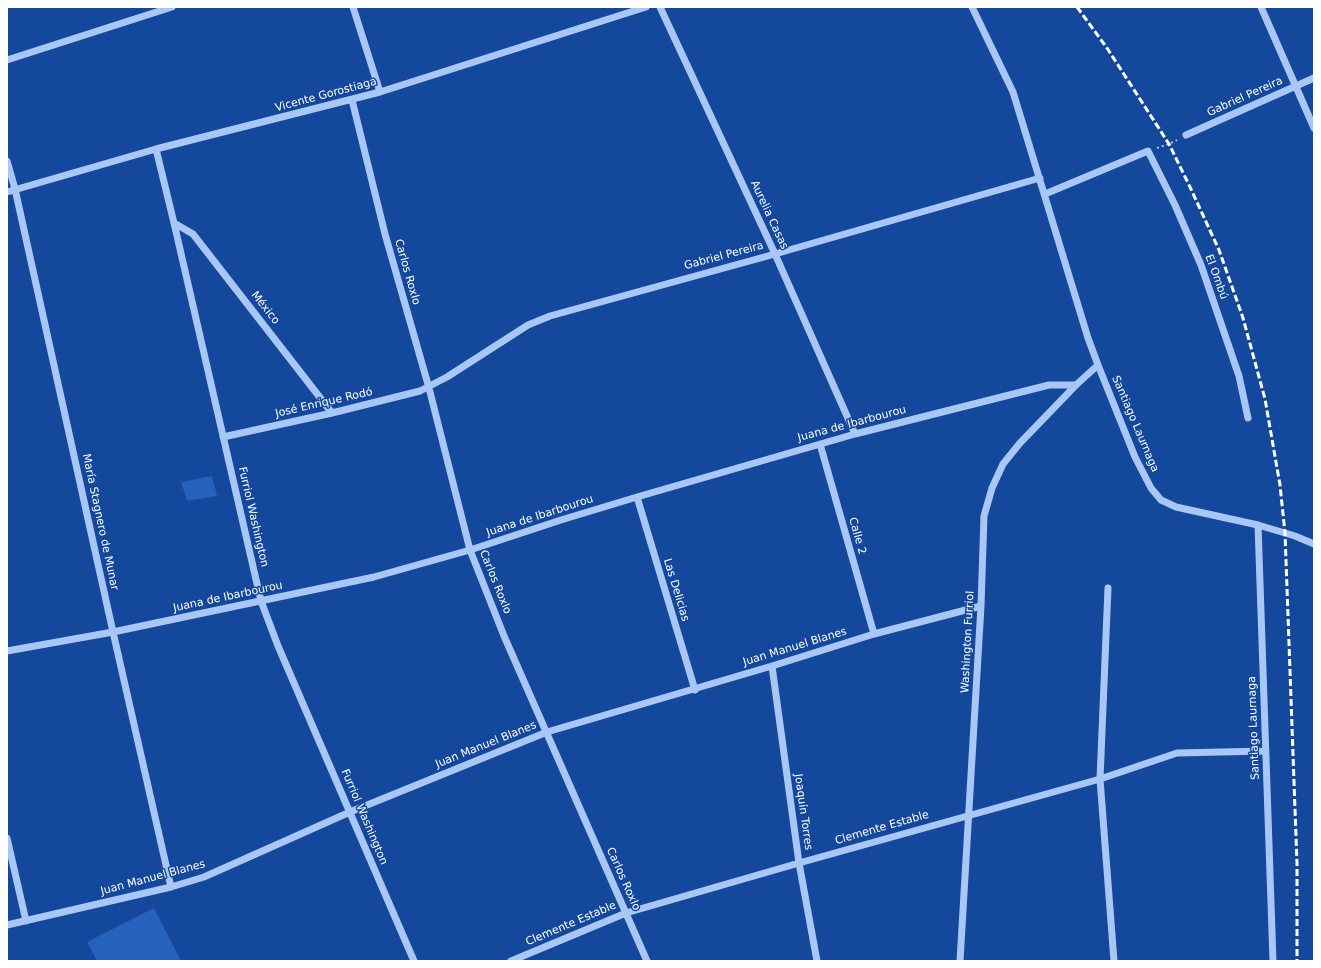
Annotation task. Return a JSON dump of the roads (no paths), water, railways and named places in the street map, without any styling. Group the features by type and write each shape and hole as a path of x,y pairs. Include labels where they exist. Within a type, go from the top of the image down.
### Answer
{"street":[{"path":"7,60 172,7"},
{"path":"353,7 380,92"},
{"name":"Vicente Gorostiaga","path":"7,192 156,149 380,92 646,7"},
{"name":"Aurelia Casas","path":"660,7 775,254 855,434"},
{"name":"Santiago Laurnaga","path":"972,7 1013,92 1088,338 1136,457 1151,488 1161,500 1176,507 1258,525 1273,961"},
{"path":"1261,7 1314,128"},
{"name":"Gabriel Pereira","path":"1186,135 1314,78"},
{"name":"Carlos Roxlo","path":"352,100 385,234 429,388 470,550 504,636 647,961"},
{"name":"Furriol Washington","path":"156,149 261,601 278,646 414,961"},
{"name":"El Ombú","path":"1045,194 1148,151 1175,205 1201,265 1239,376 1248,418"},
{"name":"María Stagnero de Munar","path":"7,161 15,189 171,887"},
{"name":"Gabriel Pereira","path":"429,388 528,325 550,316 775,254 1040,178"},
{"name":"México","path":"174,223 194,234 332,413"},
{"name":"Washington Furriol","path":"960,961 981,606 984,516 992,488 1003,464 1020,442 1076,385 1098,365"},
{"name":"Juana de Ibarbourou","path":"7,652 113,632 374,577 470,550 637,497 855,434 1049,385 1076,385"},
{"name":"José Enrique Rodó","path":"223,437 332,413 429,388"},
{"name":"Calle 2","path":"820,444 874,634"},
{"name":"Las Delicias","path":"637,497 695,690"},
{"path":"1258,525 1295,536 1314,544"},
{"path":"1108,588 1100,779 1114,961"},
{"name":"Juan Manuel Blanes","path":"7,925 171,887 204,877 350,812 547,732 695,690 874,634 981,606"},
{"name":"Joaquín Torres","path":"772,666 799,863 817,961"},
{"name":"Clemente Estable","path":"511,961 626,913 1100,779 1177,753 1266,751"},
{"path":"7,838 26,921"}],"railway":[{"path":"1077,7 1107,48 1169,144 1190,187 1219,250 1243,318 1265,399 1280,485 1285,533 1297,864 1297,961"}]}
